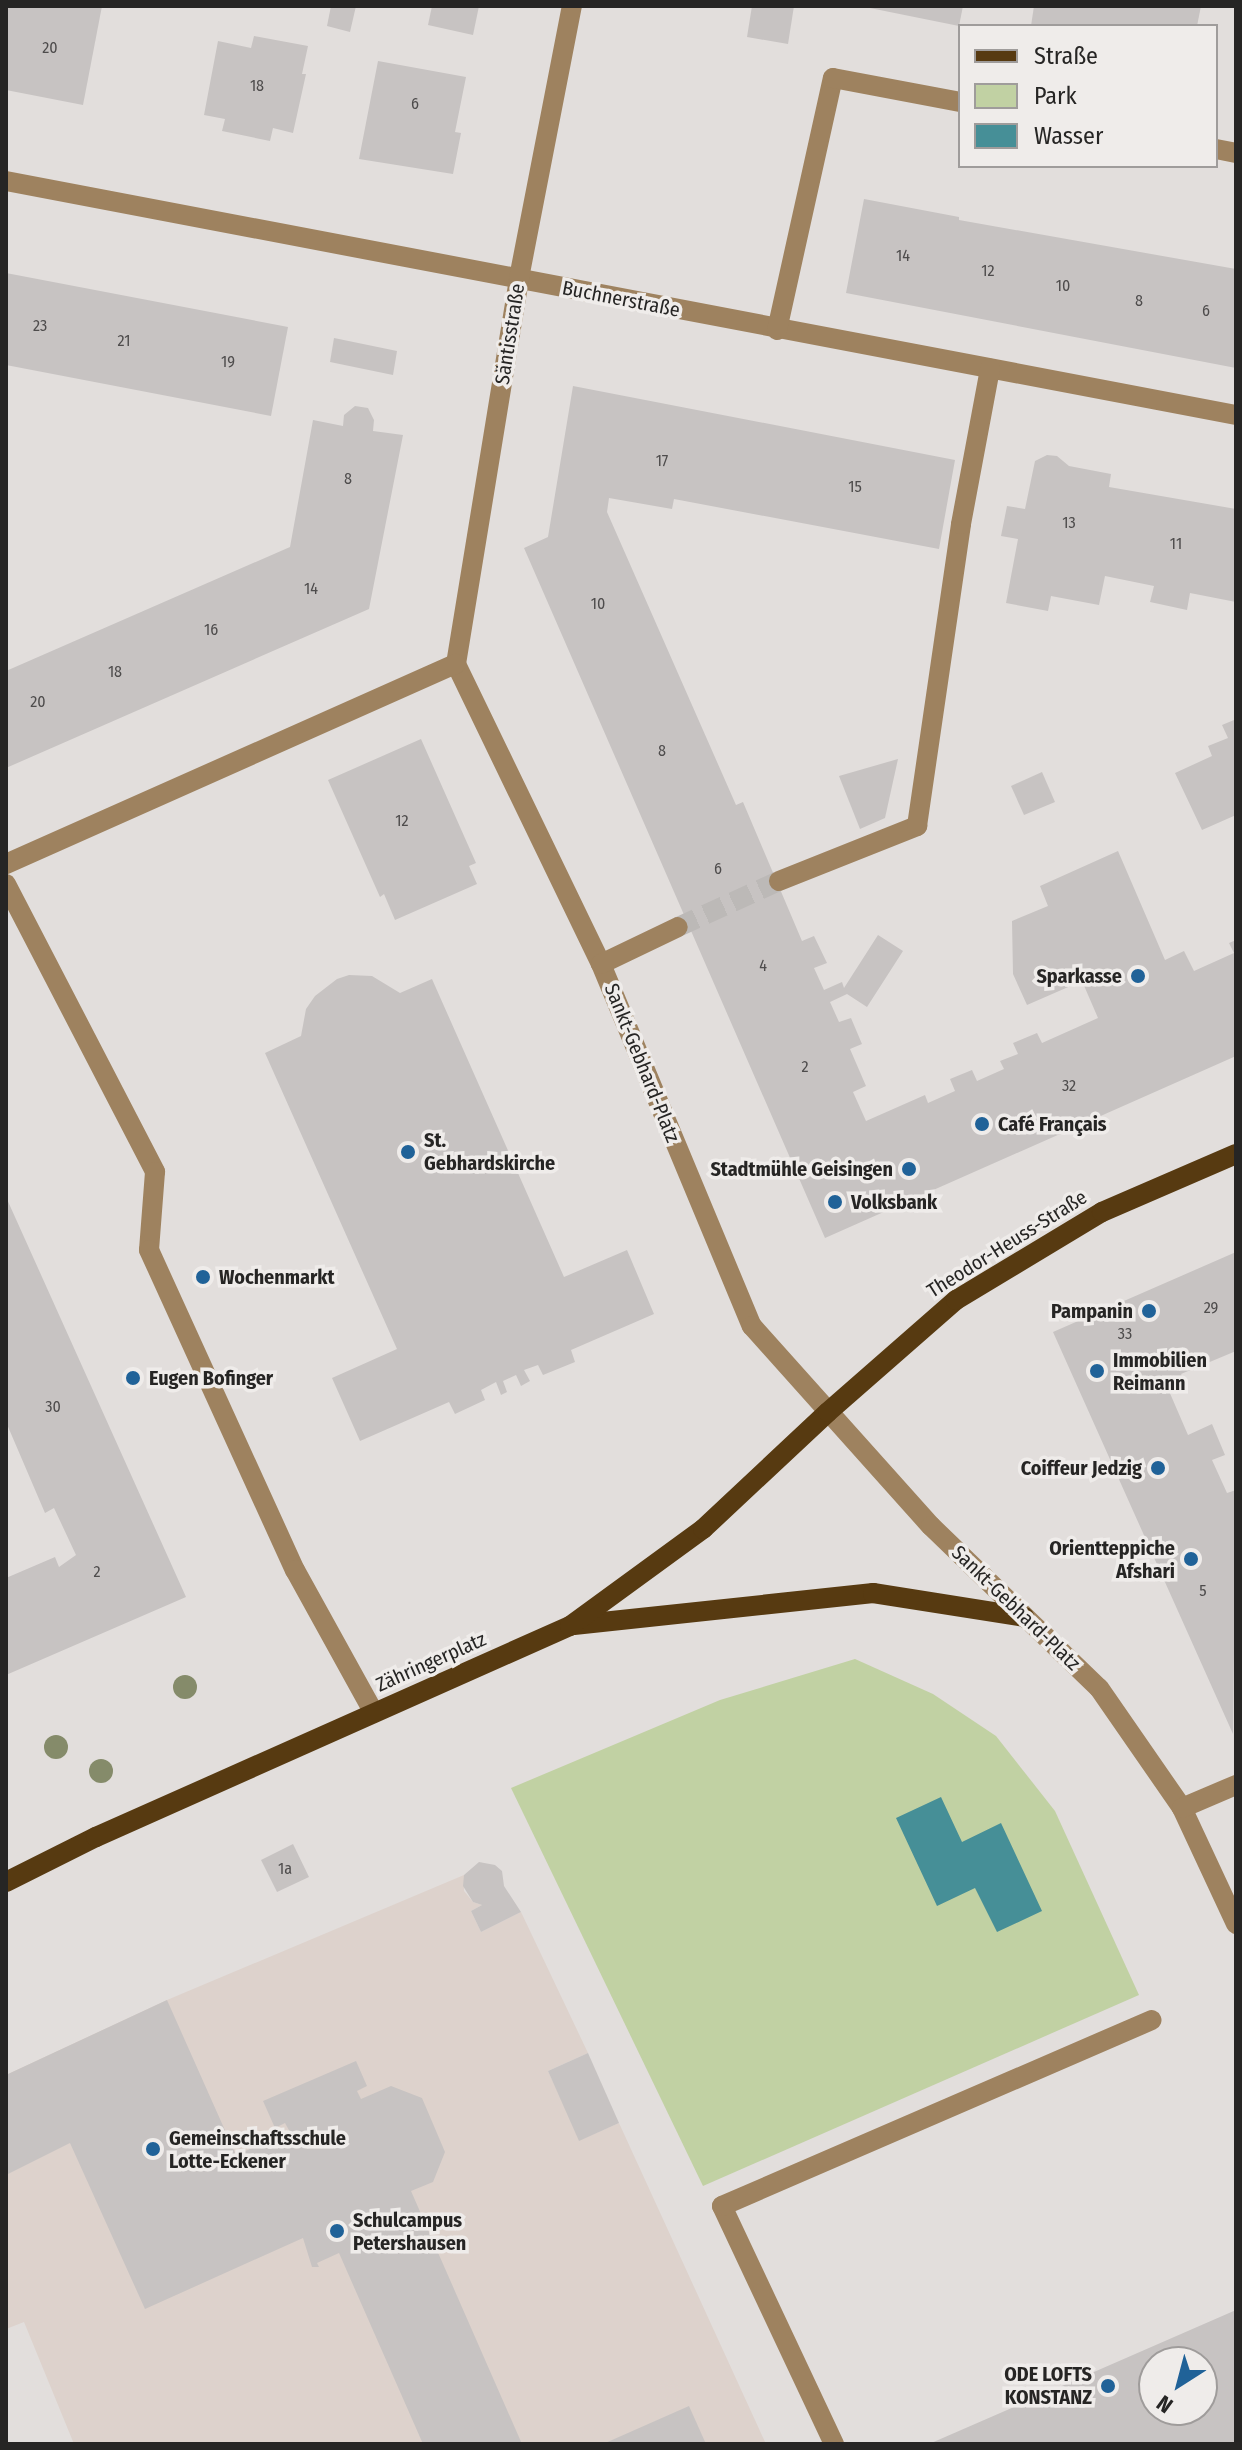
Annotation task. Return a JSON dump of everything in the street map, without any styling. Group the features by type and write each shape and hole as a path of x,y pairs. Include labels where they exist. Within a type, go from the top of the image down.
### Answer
{"main road":[{"name":"Theodor-Heuss-Straße","path":"828,1412 956,1300 1102,1212 1236,1154"},
{"name":"Zähringerplatz","path":"6,1882 96,1837 570,1626 703,1529 828,1412"},
{"path":"570,1626 873,1593 1024,1617"}],"street":[{"name":"Säntisstraße","path":"456,664 519,278 572,6"},
{"path":"777,330 833,78 958,102"},
{"name":"Buchnerstraße","path":"6,181 1236,415"},
{"path":"779,881 917,826 961,524 990,369"},
{"path":"6,864 456,664"},
{"name":"Sankt-Gebhard-Platz","path":"456,664 601,964 752,1326 931,1526 1099,1688 1182,1808 1236,1924"},
{"path":"6,884 155,1172 149,1250 295,1570 374,1713"},
{"path":"601,964 678,927"},
{"path":"1182,1808 1236,1785"},
{"path":"834,2444 722,2206 1151,2020"}],"shaded area":[{"name":"Schulcampus Petershausen","path":"464,1875 464,1891 473,1902 482,1905 471,1911 481,1932 521,1912 588,2053 548,2071 580,2140 619,2123 766,2444 74,2444 24,2322 6,2329 6,2075 167,2000"}],"green space":[{"path":"855,1659 933,1694 996,1736 1055,1811 1139,1995 703,2186 511,1788 720,1700"}],"water":[{"path":"941,1797 962,1842 1001,1823 1042,1911 997,1932 975,1888 937,1906 896,1818"}],"building":[{"path":"6,6 102,6 83,105 6,90"},
{"path":"331,6 356,6 350,32 327,26"},
{"path":"432,6 479,6 473,35 428,25"},
{"path":"752,6 794,6 788,44 747,37"},
{"path":"860,6 963,6 958,26"},
{"path":"1034,6 1201,6 1197,24 1031,24"},
{"path":"254,36 308,46 302,74 306,74 293,133 273,128 270,141 222,131 225,119 204,115 218,41 251,48"},
{"path":"378,61 466,77 455,132 461,133 453,174 359,159"},
{"path":"864,199 959,217 959,220 1236,269 1236,368 846,293"},
{"path":"6,273 288,327 271,416 6,365"},
{"path":"334,338 397,351 393,375 330,362"},
{"path":"573,386 955,460 939,549 674,499 672,509 609,498 607,512 736,805 743,802 802,941 814,936 827,963 814,968 824,990 842,982 844,988 878,935 903,951 867,1007 847,994 830,1002 839,1022 851,1018 862,1044 850,1049 866,1086 853,1092 866,1121 925,1095 928,1103 955,1091 950,1079 972,1070 977,1081 1004,1069 1000,1061 1018,1054 1013,1043 1037,1033 1042,1043 1098,1018 1082,981 1027,1005 1013,974 1012,921 1048,906 1040,886 1118,851 1165,960 1184,951 1194,971 1234,953 1229,943 1236,940 1236,1056 825,1238 524,548 548,537"},
{"path":"355,406 368,408 374,420 373,431 403,435 369,609 6,768 6,671 290,547 313,420 343,426 344,415"},
{"path":"1047,455 1057,456 1069,466 1111,474 1109,487 1236,509 1236,602 1190,593 1187,610 1150,602 1154,586 1105,576 1099,605 1051,596 1048,611 1006,603 1018,539 1001,536 1007,506 1025,509 1035,461"},
{"path":"1234,720 1236,815 1202,830 1175,773 1212,756 1208,746 1228,738 1222,725"},
{"path":"421,739 476,863 469,866 477,884 395,920 384,894 380,897 328,780"},
{"path":"898,759 885,818 860,829 839,776"},
{"path":"1042,772 1055,802 1024,815 1011,786"},
{"name":"St. Gebhardskirche","path":"349,975 372,976 400,993 432,979 564,1277 627,1250 654,1314 571,1350 575,1362 543,1375 538,1365 524,1370 530,1381 521,1386 516,1375 503,1381 507,1392 501,1395 496,1382 481,1390 485,1400 455,1414 449,1402 360,1441 332,1378 397,1349 265,1053 301,1036 306,1009 315,996 337,979"},
{"path":"6,1197 186,1597 6,1675 6,1578 55,1557 59,1567 76,1555 54,1508 45,1513 6,1422"},
{"path":"1236,1252 1236,1351 1181,1374 1187,1384 1169,1391 1188,1435 1212,1424 1225,1455 1212,1460 1227,1493 1236,1490 1233,1734 1053,1332"},
{"path":"293,1844 309,1877 277,1892 261,1860"},
{"path":"479,1862 495,1865 502,1871 504,1886 521,1912 481,1932 471,1911 482,1905 473,1902 463,1886 464,1875"},
{"path":"167,2000 236,2155 290,2132 285,2123 275,2128 263,2101 356,2061 367,2086 357,2091 361,2099 391,2086 422,2098 445,2152 433,2182 411,2191 522,2444 423,2444 339,2253 317,2263 319,2267 312,2267 303,2238 145,2309 70,2143 6,2175 6,2075"},
{"path":"588,2053 619,2123 579,2141 548,2071"},
{"name":"ODE LOFTS KONSTANZ","path":"1236,2310 1236,2444 929,2444 1138,2353 1138,2426 1218,2426 1218,2346 1154,2346"},
{"path":"689,2406 706,2444 603,2444"}],"tunnel":[{"path":"678,927 779,881"}],"place":[{"name":"Sparkasse","path":"1138,976"},
{"name":"Café Français","path":"982,1124"},
{"name":"St. Gebhardskirche","path":"408,1152"},
{"name":"Stadtmühle Geisingen","path":"909,1169"},
{"name":"Volksbank","path":"835,1202"},
{"name":"Wochenmarkt","path":"203,1277"},
{"name":"Pampanin","path":"1149,1311"},
{"name":"Immobilien Reimann","path":"1097,1371"},
{"name":"Eugen Bofinger","path":"133,1378"},
{"name":"Coiffeur Jedzig","path":"1158,1468"},
{"name":"Orientteppiche Afshari","path":"1191,1559"},
{"name":"Gemeinschaftsschule Lotte-Eckener","path":"153,2149"},
{"name":"Schulcampus Petershausen","path":"337,2231"},
{"name":"ODE LOFTS KONSTANZ","path":"1108,2386"}]}
